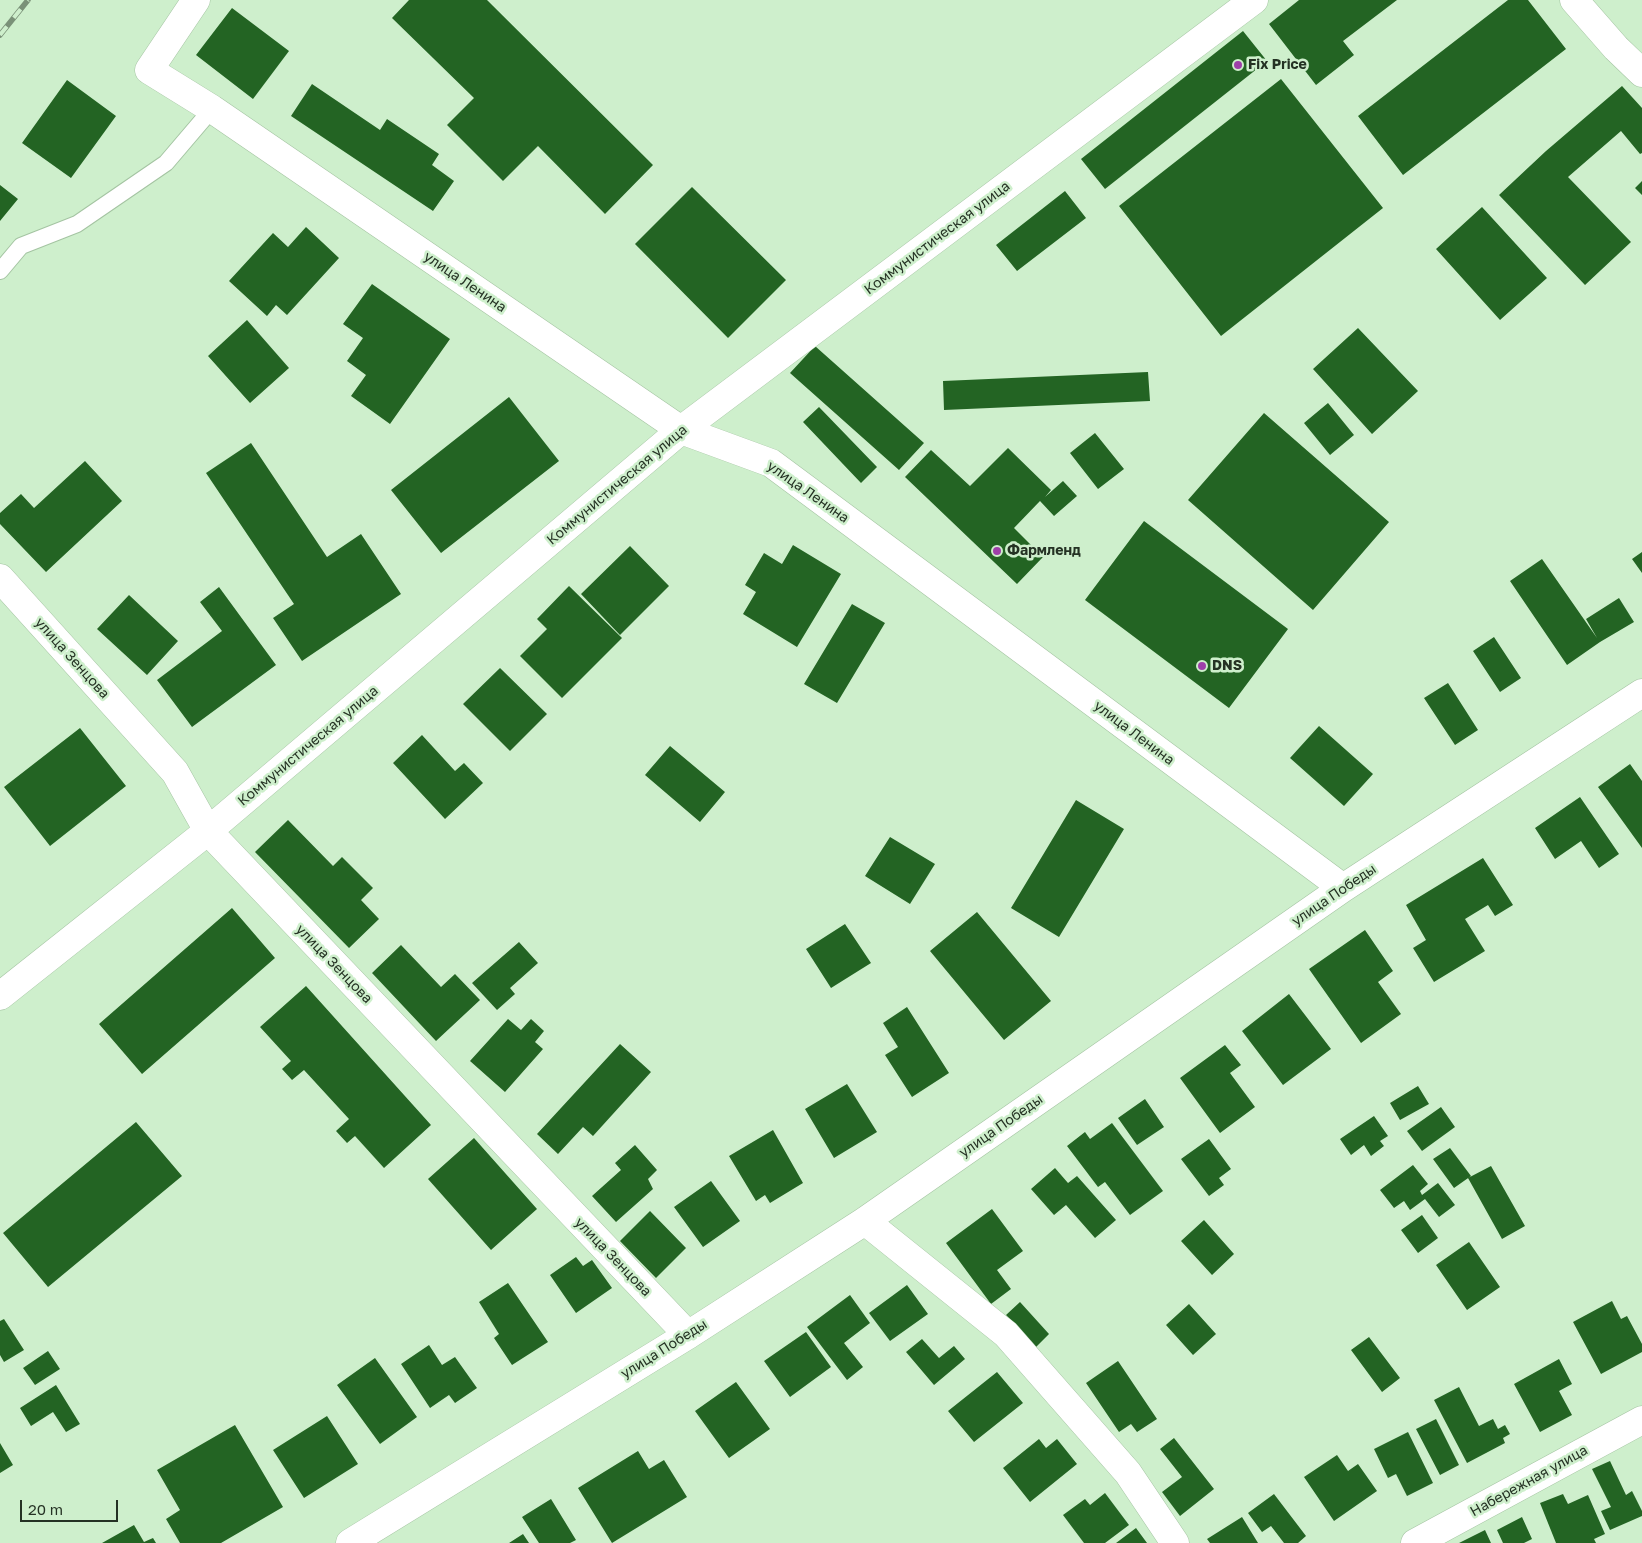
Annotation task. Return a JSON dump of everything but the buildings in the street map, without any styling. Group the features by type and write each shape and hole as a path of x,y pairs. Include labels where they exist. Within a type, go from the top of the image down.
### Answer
{"street":[{"name":"улица Ленина","path":"196,0 149,70 212,109 681,430 771,463 1343,888"},
{"name":"Коммунистическая улица","path":"0,996 208,831 681,430 1254,0"},
{"path":"1574,0 1616,48 1642,73"},
{"name":"улица Зенцова","path":"0,578 175,772 208,831 688,1335"},
{"name":"улица Победы","path":"368,1539 865,1221 1343,888 1642,693"},
{"path":"865,1221 1006,1334 1128,1472 1175,1543"},
{"name":"Набережная улица","path":"1415,1543 1642,1420"}],"lane":[{"path":"0,271 22,246 77,224 166,163 212,109"}],"railway":[{"path":"0,35 28,0"}],"place":[{"name":"Fix Price","path":"1238,65"},
{"name":"Фармленд","path":"997,551"},
{"name":"DNS","path":"1202,666"}]}
